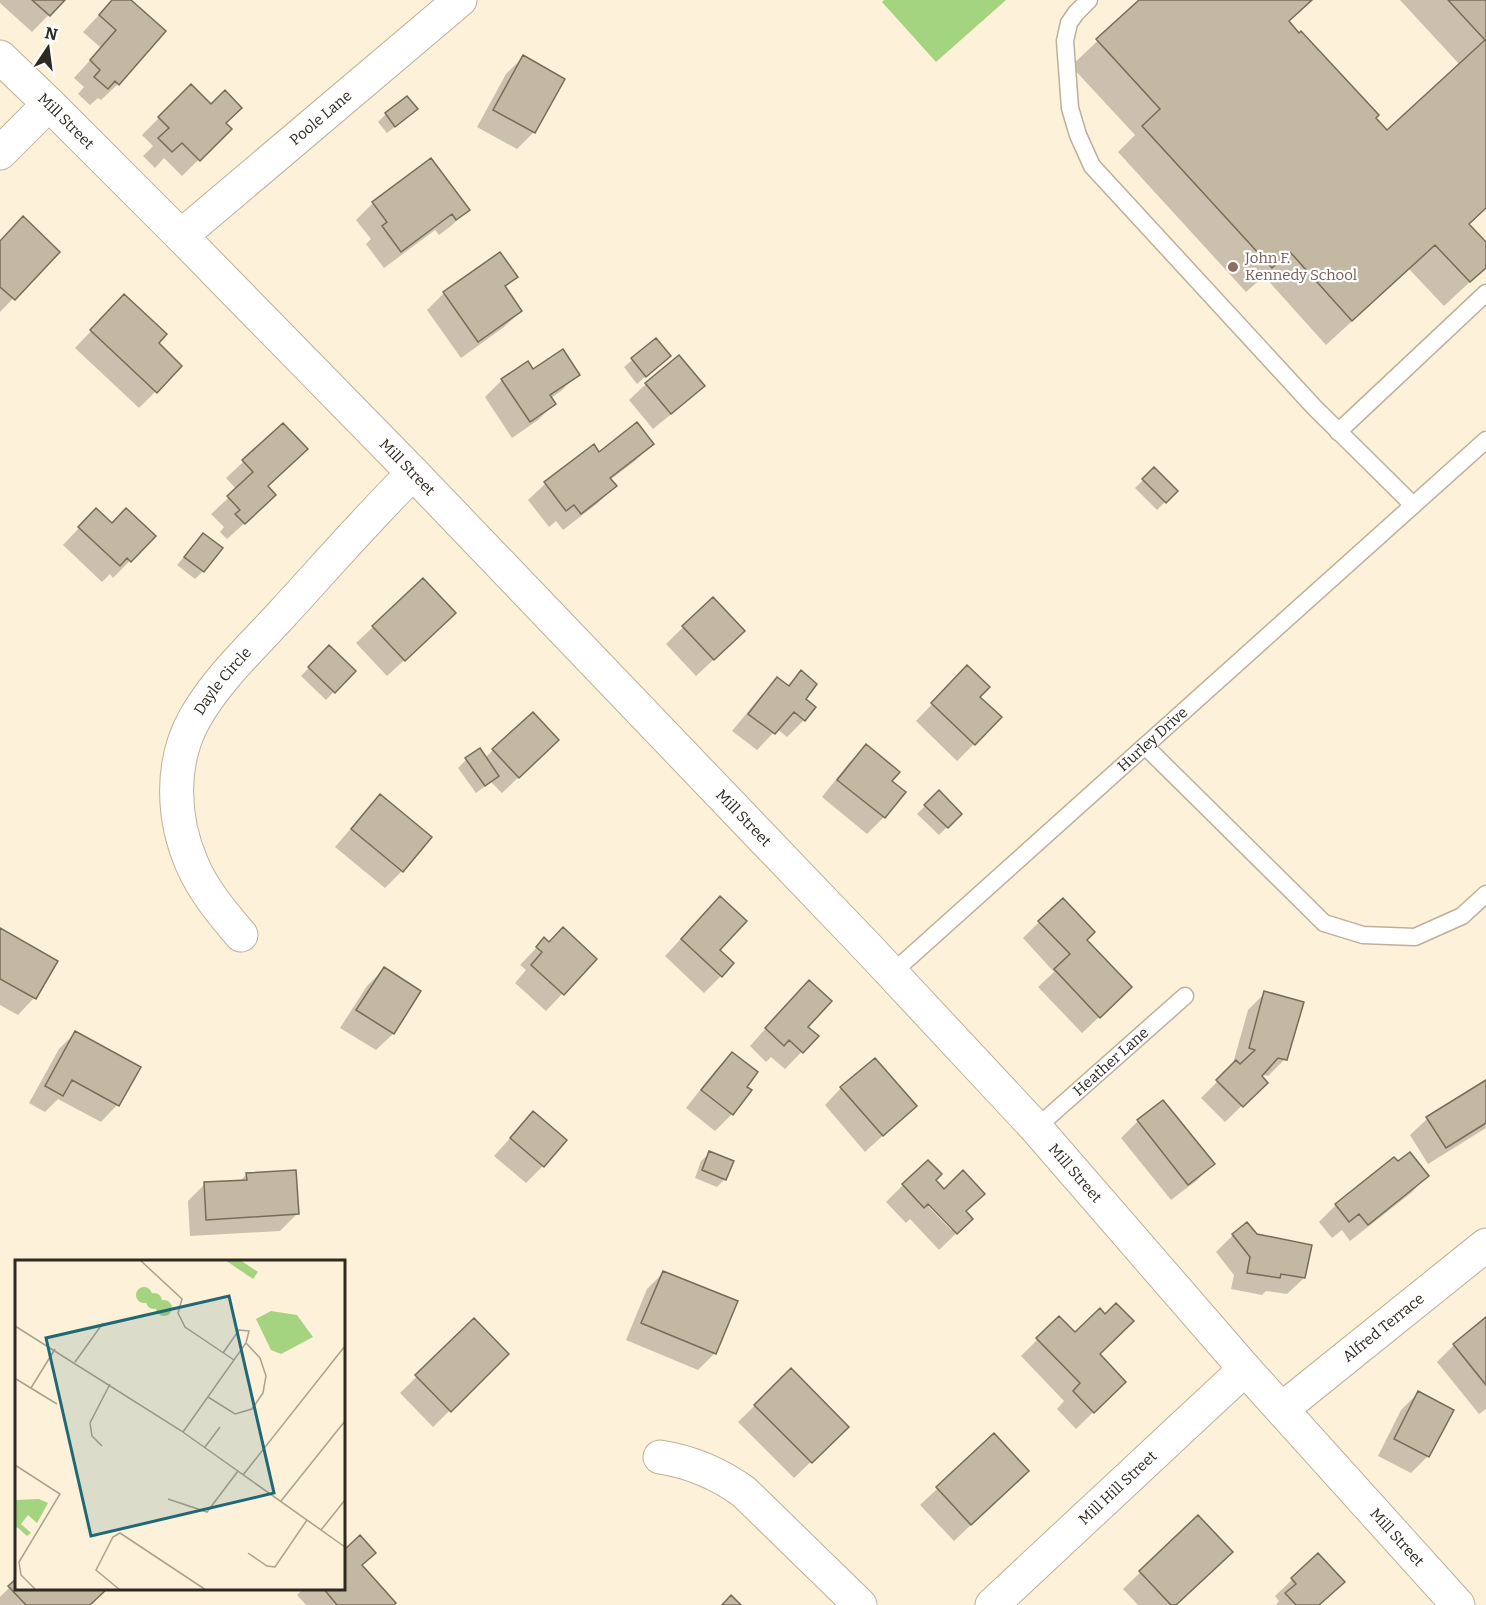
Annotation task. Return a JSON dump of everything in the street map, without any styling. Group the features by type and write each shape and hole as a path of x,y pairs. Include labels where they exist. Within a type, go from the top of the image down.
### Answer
{"street":[{"name":"Poole Lane","path":"181,236 460,0"},
{"name":"Mill Street","path":"0,57 181,236 413,473 892,973 1036,1128 1245,1369 1458,1605"},
{"path":"0,153 49,104"},
{"name":"Dayle Circle","path":"241,935 221,912 203,885 183,838 177,815 176,794 177,774 186,736 194,719 218,685 413,473"},
{"name":"Alfred Terrace","path":"1282,1409 1486,1245"},
{"name":"Mill Hill Street","path":"992,1605 1245,1369"},
{"path":"660,1457 680,1460 703,1468 744,1492 860,1605"}],"lane":[{"path":"1089,0 1069,24 1065,41 1070,108 1078,135 1092,166 1338,432 1413,505"},
{"path":"1338,432 1486,293"},
{"name":"Hurley Drive","path":"892,973 1486,440"},
{"path":"1145,746 1324,923 1363,935 1415,937 1462,916 1486,894"},
{"name":"Heather Lane","path":"1036,1128 1185,996"}],"green space":[{"path":"884,0 1006,0 936,62 882,2"}],"building":[{"path":"32,0 65,0 50,16"},
{"path":"112,0 131,0 166,31 119,85 115,81 108,89 94,77 100,70 90,60 116,30 99,15"},
{"path":"1139,0 1312,0 1289,21 1379,115 1376,118 1387,130 1485,40 1448,0 1486,0 1486,208 1469,224 1486,242 1486,268 1470,282 1435,245 1352,321 1290,252 1272,268 1142,126 1160,109 1096,39"},
{"path":"523,55 565,79 535,133 493,110"},
{"path":"191,84 211,104 225,90 242,108 226,123 232,129 200,161 182,143 172,152 158,138 169,128 158,117"},
{"path":"407,96 418,109 395,127 385,113"},
{"path":"431,158 470,210 456,220 452,214 401,252 382,226 387,222 372,202"},
{"path":"23,216 60,252 15,300 0,287 0,241"},
{"path":"500,252 518,277 505,286 522,311 478,342 443,292"},
{"path":"124,294 167,334 159,343 182,366 157,393 90,330"},
{"path":"656,338 671,356 646,377 631,358"},
{"path":"563,349 580,375 550,395 556,404 530,422 501,379 528,361 533,369"},
{"path":"679,355 705,386 671,414 645,383"},
{"path":"637,422 654,444 610,478 617,486 581,514 574,505 566,511 544,482 594,444 599,452"},
{"path":"283,423 308,449 268,486 276,495 245,524 235,514 240,510 227,496 253,472 242,460"},
{"path":"1154,467 1178,491 1166,503 1142,479"},
{"path":"96,508 112,523 126,508 156,536 131,562 127,558 120,566 78,527"},
{"path":"203,533 223,548 204,572 184,557"},
{"path":"423,578 456,613 405,661 372,626"},
{"path":"713,597 745,631 714,660 682,626"},
{"path":"329,645 356,671 335,693 308,667"},
{"path":"967,665 990,687 980,697 1002,717 975,745 931,703"},
{"path":"801,670 817,684 806,699 816,707 805,721 794,712 775,734 748,714 777,677 789,686"},
{"path":"533,712 559,740 519,778 492,749"},
{"path":"866,744 900,772 892,781 906,792 885,818 837,780"},
{"path":"480,748 499,776 485,786 465,758"},
{"path":"939,790 962,814 948,828 924,805"},
{"path":"380,794 432,837 403,872 351,829"},
{"path":"720,896 747,921 720,950 734,963 722,977 681,939"},
{"path":"1063,898 1095,932 1087,940 1132,987 1100,1018 1054,969 1070,954 1038,921"},
{"path":"563,927 597,959 564,995 531,965 542,952 536,947 544,937 549,942"},
{"path":"0,928 58,961 36,999 0,979"},
{"path":"384,967 421,991 394,1034 356,1010"},
{"path":"809,980 832,1001 808,1027 819,1036 803,1053 789,1040 784,1046 765,1028"},
{"path":"1264,991 1304,1002 1287,1060 1278,1058 1262,1076 1268,1083 1243,1107 1216,1080 1236,1060 1240,1064 1255,1050 1249,1048"},
{"path":"75,1031 141,1067 119,1106 72,1080 63,1096 45,1086"},
{"path":"732,1052 758,1072 747,1087 752,1090 733,1115 701,1090"},
{"path":"875,1058 917,1106 883,1136 840,1087"},
{"path":"1486,1080 1486,1123 1446,1148 1426,1117"},
{"path":"1163,1100 1215,1164 1188,1185 1137,1120"},
{"path":"533,1111 567,1140 544,1167 510,1138"},
{"path":"709,1151 734,1161 726,1180 702,1170"},
{"path":"1410,1152 1429,1176 1368,1225 1359,1214 1349,1222 1335,1204 1394,1157 1398,1161"},
{"path":"928,1160 942,1174 936,1180 944,1189 963,1170 985,1194 966,1211 973,1219 957,1234 928,1204 924,1208 902,1184"},
{"path":"296,1170 299,1214 206,1220 204,1182 247,1180 246,1173"},
{"path":"1247,1222 1257,1234 1312,1245 1305,1278 1281,1274 1280,1278 1247,1273 1250,1257 1232,1234"},
{"path":"663,1271 738,1301 716,1354 641,1323"},
{"path":"1116,1303 1134,1321 1100,1354 1126,1382 1094,1413 1073,1391 1080,1383 1036,1338 1059,1316 1075,1332 1100,1308 1105,1314"},
{"path":"1486,1317 1486,1385 1453,1344"},
{"path":"474,1318 509,1354 451,1412 415,1375"},
{"path":"791,1368 849,1427 812,1463 754,1405"},
{"path":"1418,1391 1454,1410 1429,1457 1394,1439"},
{"path":"994,1433 1029,1471 971,1525 936,1487"},
{"path":"1198,1515 1233,1552 1176,1605 1171,1605 1139,1571"},
{"path":"360,1535 376,1553 362,1565 396,1603 394,1605 337,1605 325,1590 345,1590 345,1549"},
{"path":"1318,1553 1345,1582 1319,1605 1296,1605 1285,1593 1296,1584 1291,1578"},
{"path":"15,1580 15,1590 106,1590 90,1605 26,1605 8,1586"},
{"path":"731,1595 741,1605 722,1605"}],"place":[{"name":"John F. Kennedy School","path":"1233,267"}]}
